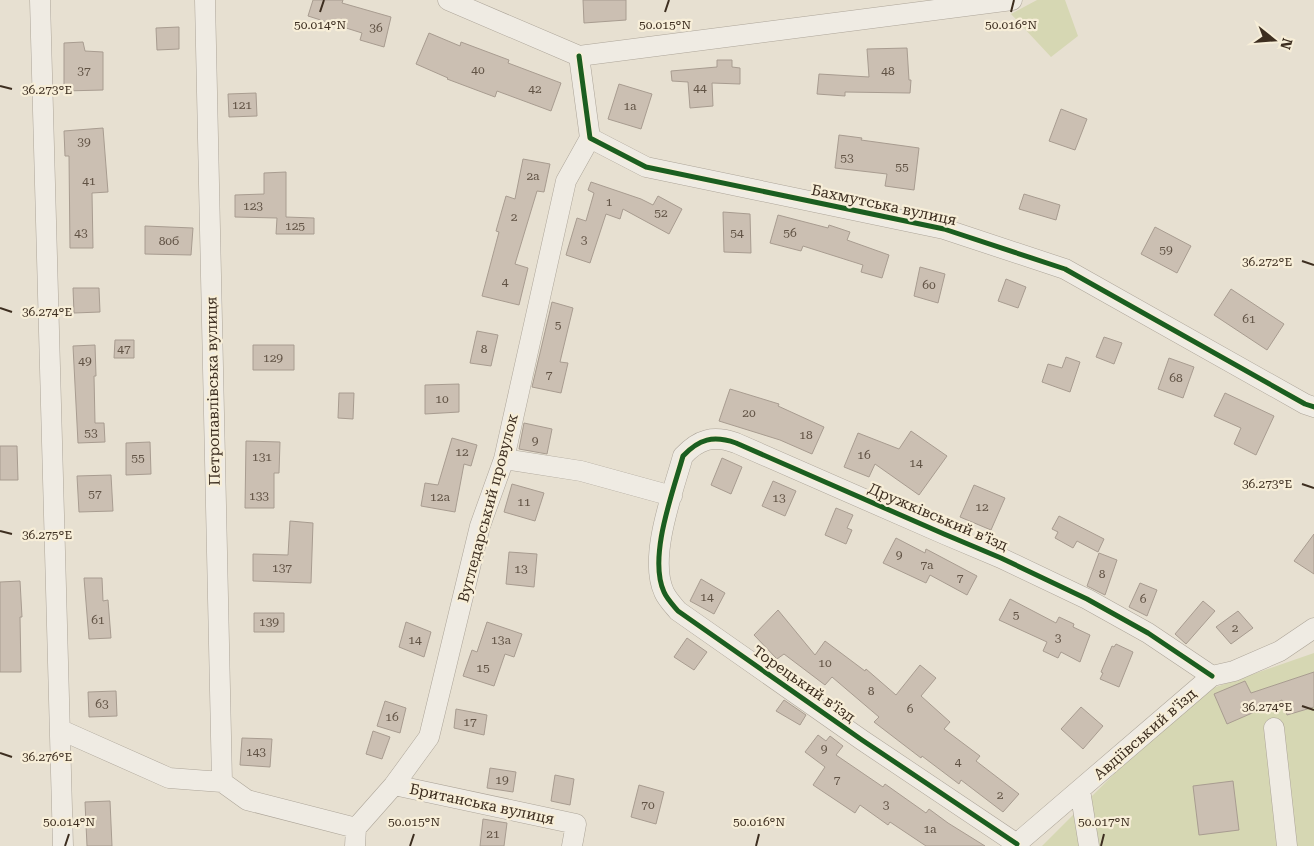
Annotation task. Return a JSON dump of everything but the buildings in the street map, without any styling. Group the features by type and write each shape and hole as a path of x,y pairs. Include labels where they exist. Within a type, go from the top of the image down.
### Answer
{"street":[{"path":"40,0 63,846"},
{"name":"Петропавлівська вулиця","path":"204,0 222,782"},
{"path":"453,1 579,56 1012,0"},
{"path":"579,56 590,138"},
{"name":"Бахмутська вулиця","path":"590,138 646,167 944,229 1065,269 1296,399 1314,407"},
{"name":"Вугледарський провулок","path":"394,785 429,737 480,526 504,459 566,181 590,138"},
{"name":"Дружківський в’їзд","path":"672,496 683,456 701,441 713,438 725,439 1001,558 1087,599 1148,633 1212,676"},
{"path":"504,459 581,471 672,496"},
{"name":"Торецький в’їзд","path":"672,496 659,549 658,571 664,592 678,611 1016,845"},
{"name":"Авдіївський в'їзд","path":"1016,845 1212,676 1234,671 1280,651 1314,628"},
{"path":"1274,728 1287,846"},
{"path":"61,730 169,778 222,782"},
{"name":"Британська вулиця","path":"222,782 247,800 355,837 394,785 576,824 572,846"},
{"path":"1080,790 1088,846"}],"green space":[{"path":"1037,0 1065,0 1078,36 1051,57 1011,14"},
{"path":"1314,653 1314,846 1042,846 1193,695"}],"cycle path":[{"path":"579,56 590,138 646,167 944,229 1065,269 1305,404 1314,407"},
{"path":"1017,844 862,740 678,611 672,604 664,592 660,578 660,543 668,506 683,456 689,450 701,442 713,439 736,443 1001,558 1087,599 1148,633 1212,676"}]}
